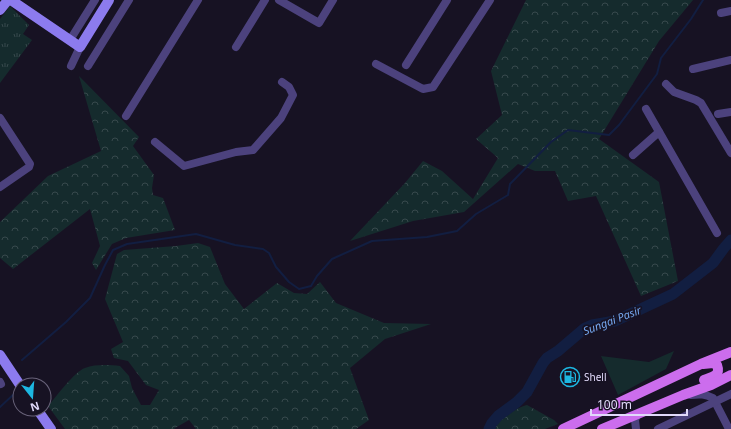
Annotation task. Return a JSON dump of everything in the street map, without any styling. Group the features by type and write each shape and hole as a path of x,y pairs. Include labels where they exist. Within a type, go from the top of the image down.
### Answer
{"main road":[{"path":"563,429 701,364 731,352"},
{"path":"627,418 630,413 637,409 716,376 718,372 717,365 713,363 701,364"},
{"path":"602,429 683,395 711,385 731,375"}],"street":[{"path":"0,10 8,0"},
{"path":"11,0 80,47"},
{"path":"70,40 95,0"},
{"path":"71,66 80,47 109,0"},
{"path":"88,66 129,0"},
{"path":"126,116 198,0"},
{"path":"236,47 265,0"},
{"path":"279,0 319,23 333,0"},
{"path":"406,65 447,0"},
{"path":"376,64 423,89 433,87 490,0"},
{"path":"721,13 731,10"},
{"path":"693,68 731,60"},
{"path":"155,142 184,166 236,152 252,150 281,118 293,95 289,87 282,82"},
{"path":"666,84 674,92 701,103 731,153"},
{"path":"646,109 717,233"},
{"path":"718,114 731,112"},
{"path":"0,118 30,164 29,167 0,187"},
{"path":"633,155 659,132"},
{"path":"0,355 15,377"},
{"path":"683,395 702,394 713,398 729,429"},
{"path":"658,429 731,394"},
{"path":"636,429 635,420 637,415"},
{"path":"43,417 51,429"},
{"path":"611,425 618,425 623,429"}],"green space":[{"path":"526,0 693,0 659,41 599,139 659,182 678,281 641,296 596,196 568,201 555,171 535,171 518,164 464,212 413,221 350,241 405,183 423,161 442,171 473,199 498,158 476,139 502,115 491,71"},
{"path":"10,6 29,25 23,34 32,40 0,83 0,19"},
{"path":"79,76 139,137 133,146 154,175 152,188 153,195 163,198 175,230 126,238 112,244 96,270 92,263 100,246 90,209 13,269 0,258 0,222 48,176 101,151"},
{"path":"198,243 210,247 225,284 244,309 277,283 294,293 307,294 320,282 336,303 384,323 431,324 385,339 350,368 369,420 356,429 196,429 189,420 174,429 65,429 52,411 52,401 71,379 85,368 98,365 120,366 129,376 132,388 141,405 150,405 159,390 146,385 128,361 114,358 111,349 123,342 105,299 117,254 124,250"},
{"path":"674,351 666,369 618,395 601,356 649,362"},
{"path":"527,405 554,420 558,424 545,429 495,429 497,424 507,415"}],"waterway":[{"path":"22,360 66,322 90,298 113,250 127,244 196,234 235,245 263,249 269,253 276,267 289,282 299,289 311,286 317,276 332,259 372,241 427,237 457,231 476,214 508,195 510,184 551,142 568,130 609,135 619,125 657,74 661,58 691,19 703,0"},
{"name":"Sungai Pasir","path":"489,429 498,416 517,402 527,392 547,358 558,351 585,328 592,325 615,321 673,294 713,263 731,240"},
{"path":"0,407 12,396"}],"place":[{"name":"Shell","path":"570,377"}]}
